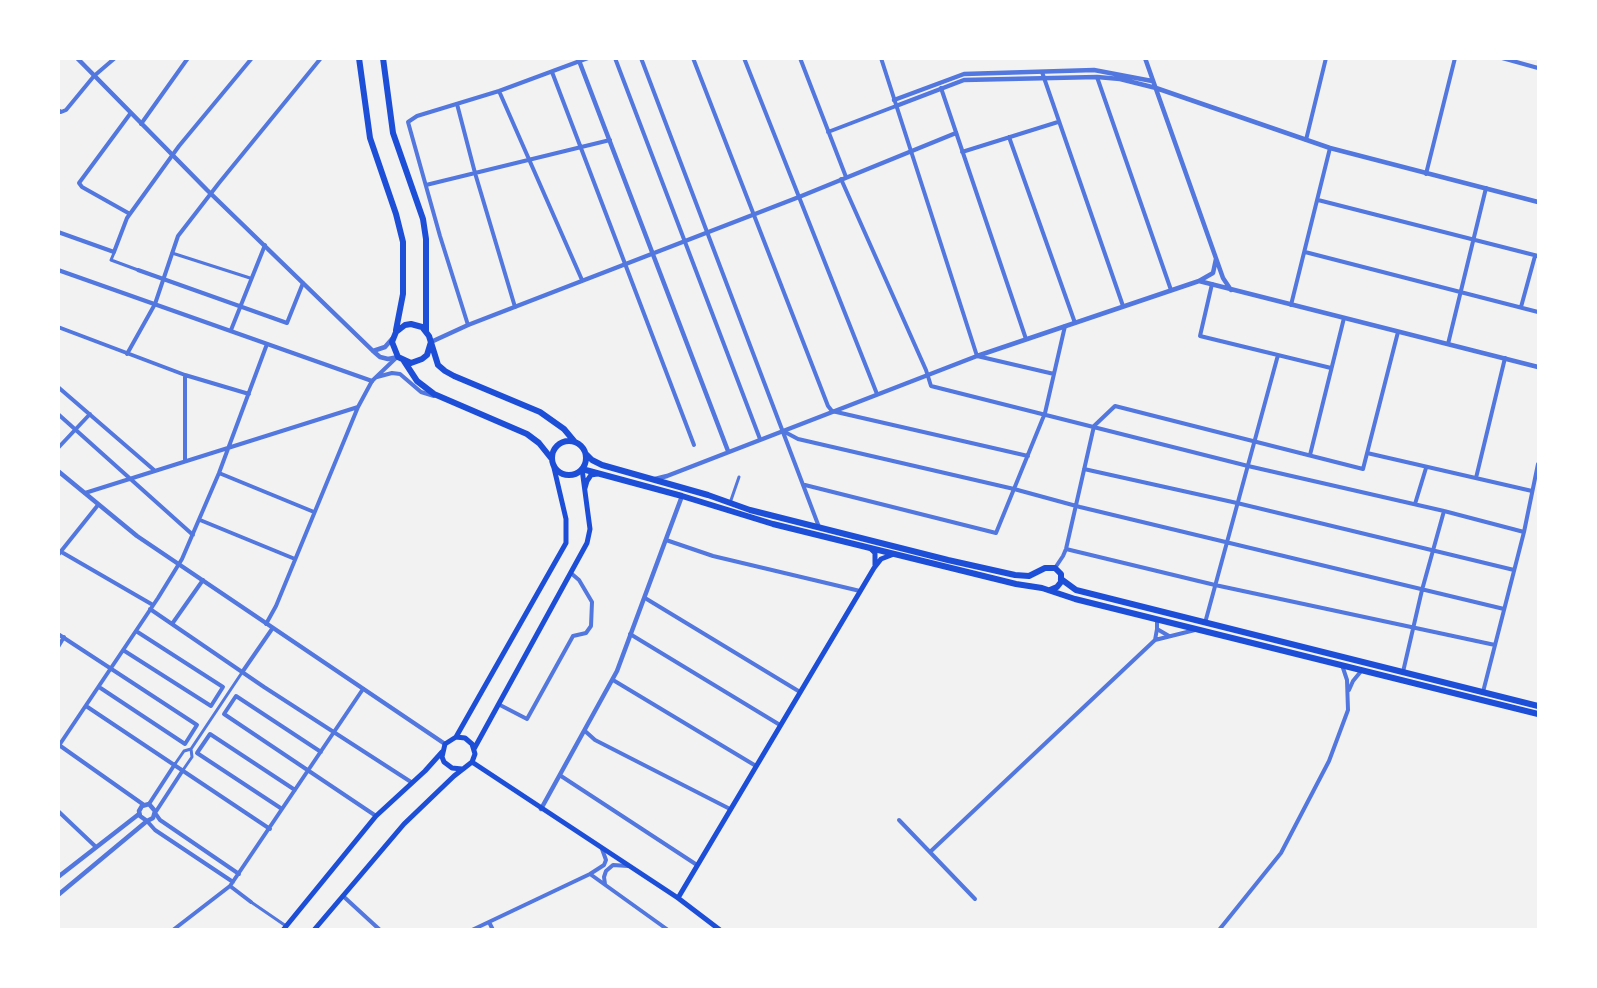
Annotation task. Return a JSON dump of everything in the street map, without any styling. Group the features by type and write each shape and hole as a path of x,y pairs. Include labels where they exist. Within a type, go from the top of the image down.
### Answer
{"main road":[{"path":"383,58 393,133 423,219 426,239 426,331"},
{"path":"284,928 376,816 442,752 445,744 456,737 566,543 566,519 554,468 551,458 539,442 527,434 434,394 417,381 393,348 403,294 403,242 370,138 359,61"},
{"path":"395,334 405,325 422,327 431,342 438,365 445,371 540,412 564,429 592,460 602,465 750,510 1015,575 1029,576 1046,568 1055,568 1061,579 1059,586 1050,590"},
{"path":"401,359 411,363 422,359 429,351 431,342"},
{"path":"551,458 556,446 567,440 574,441"},
{"path":"554,468 565,475 572,476 582,469 586,454"},
{"path":"582,469 682,496 751,519 1016,584 1042,588 1075,599 1539,714"},
{"path":"314,930 404,824 472,762 474,749 587,543 590,529 582,469"},
{"path":"584,492 591,475 597,474"},
{"path":"870,548 875,553 874,568"},
{"path":"678,898 874,568 886,556 895,554"},
{"path":"1039,572 1038,579 1042,588"},
{"path":"1061,579 1076,590 1539,706"},
{"path":"456,737 469,741 474,749"},
{"path":"442,752 442,757 448,766 457,770 462,769"},
{"path":"472,762 678,898 720,930"}],"street":[{"path":"77,58 130,114 373,351 380,357 401,359"},
{"path":"60,111 66,110 94,76 116,58"},
{"path":"141,123 188,58"},
{"path":"252,58 172,155 130,214 111,260 287,323 303,283"},
{"path":"127,354 155,304 178,236 321,58"},
{"path":"353,58 359,61"},
{"path":"468,325 408,122 417,116 499,91 588,58"},
{"path":"615,58 760,439"},
{"path":"641,58 819,527"},
{"path":"693,58 828,406 832,411 1028,456"},
{"path":"744,58 877,394"},
{"path":"800,58 844,178 931,386 1248,466 1415,504 1524,532"},
{"path":"881,58 977,356"},
{"path":"1145,58 1223,278 1231,290"},
{"path":"1306,140 1326,58"},
{"path":"1426,174 1455,58"},
{"path":"1502,58 1539,68"},
{"path":"579,60 728,451"},
{"path":"828,132 964,80 1106,71 1152,81"},
{"path":"552,72 694,445"},
{"path":"894,100 964,74 1043,74 1120,79 1156,88 1330,148 1539,202"},
{"path":"1043,74 1123,306"},
{"path":"1097,77 1171,290"},
{"path":"941,88 1026,339"},
{"path":"499,91 582,280"},
{"path":"457,104 475,173 516,307"},
{"path":"130,114 80,183 81,187 130,214"},
{"path":"962,152 1058,122"},
{"path":"431,342 468,325 799,197 956,133"},
{"path":"1009,137 1075,323"},
{"path":"426,185 610,140"},
{"path":"1291,305 1330,148"},
{"path":"1448,344 1486,188"},
{"path":"1318,200 1537,256 1521,307"},
{"path":"58,232 114,252"},
{"path":"231,330 265,245"},
{"path":"1305,252 1539,312"},
{"path":"172,253 250,278"},
{"path":"653,479 667,476 977,356 1199,280 1213,273 1216,259"},
{"path":"58,270 372,381 384,374 400,374 421,392 446,399"},
{"path":"1199,280 1539,367"},
{"path":"1212,284 1200,336 1331,368"},
{"path":"1310,455 1344,318"},
{"path":"804,485 996,533 1045,413 1065,326"},
{"path":"58,327 185,375 249,394"},
{"path":"1055,568 1066,549 1094,426 1115,406 1364,469 1398,332"},
{"path":"373,351 385,347 395,334"},
{"path":"239,874 160,820 154,808 59,746 180,564 219,473 267,344"},
{"path":"1204,623 1278,354"},
{"path":"977,356 1054,374"},
{"path":"1476,478 1505,358"},
{"path":"266,624 276,606 358,407 372,381 401,359"},
{"path":"185,375 185,460"},
{"path":"58,387 154,470"},
{"path":"85,493 358,407"},
{"path":"58,414 193,535"},
{"path":"58,448 90,414"},
{"path":"782,431 798,439 1014,489 1504,609"},
{"path":"1367,453 1532,491"},
{"path":"1483,692 1539,464"},
{"path":"1415,504 1426,468"},
{"path":"1084,469 1237,503 1514,570"},
{"path":"219,473 314,512"},
{"path":"59,474 137,536 445,744"},
{"path":"730,503 739,477"},
{"path":"542,808 613,680 682,496"},
{"path":"98,505 59,552 152,607 172,624 411,782"},
{"path":"1402,672 1444,511"},
{"path":"200,520 295,559"},
{"path":"666,540 714,556 860,591"},
{"path":"1066,549 1215,585 1495,645"},
{"path":"500,705 527,719 573,636 586,633 591,626 592,602 579,580 572,574"},
{"path":"172,624 203,580"},
{"path":"645,598 801,692"},
{"path":"1155,640 1157,618"},
{"path":"58,878 139,814 140,808 146,804 184,751 191,749 272,629"},
{"path":"1157,629 1169,636"},
{"path":"930,852 1155,640 1199,629"},
{"path":"136,631 321,752"},
{"path":"58,634 296,790"},
{"path":"630,634 780,726"},
{"path":"58,647 64,637"},
{"path":"123,650 224,714 376,816"},
{"path":"1219,930 1281,853 1329,761 1348,710 1347,680 1342,665"},
{"path":"1348,694 1353,681 1362,670"},
{"path":"613,680 756,766"},
{"path":"99,687 283,809"},
{"path":"211,706 223,687"},
{"path":"172,930 231,884 239,874 363,689"},
{"path":"224,714 236,696"},
{"path":"86,706 270,828"},
{"path":"185,744 197,725"},
{"path":"585,731 595,740 730,809"},
{"path":"198,753 210,734"},
{"path":"58,895 153,818 192,757 191,749"},
{"path":"561,776 697,865"},
{"path":"58,811 96,847"},
{"path":"139,814 155,830 231,884 284,928"},
{"path":"899,820 975,899"},
{"path":"472,930 590,874 604,865 606,860 602,848"},
{"path":"605,884 604,877 606,871 613,865 614,856"},
{"path":"613,865 629,866"},
{"path":"590,874 668,930"},
{"path":"342,895 380,930"},
{"path":"489,922 493,930"}]}
